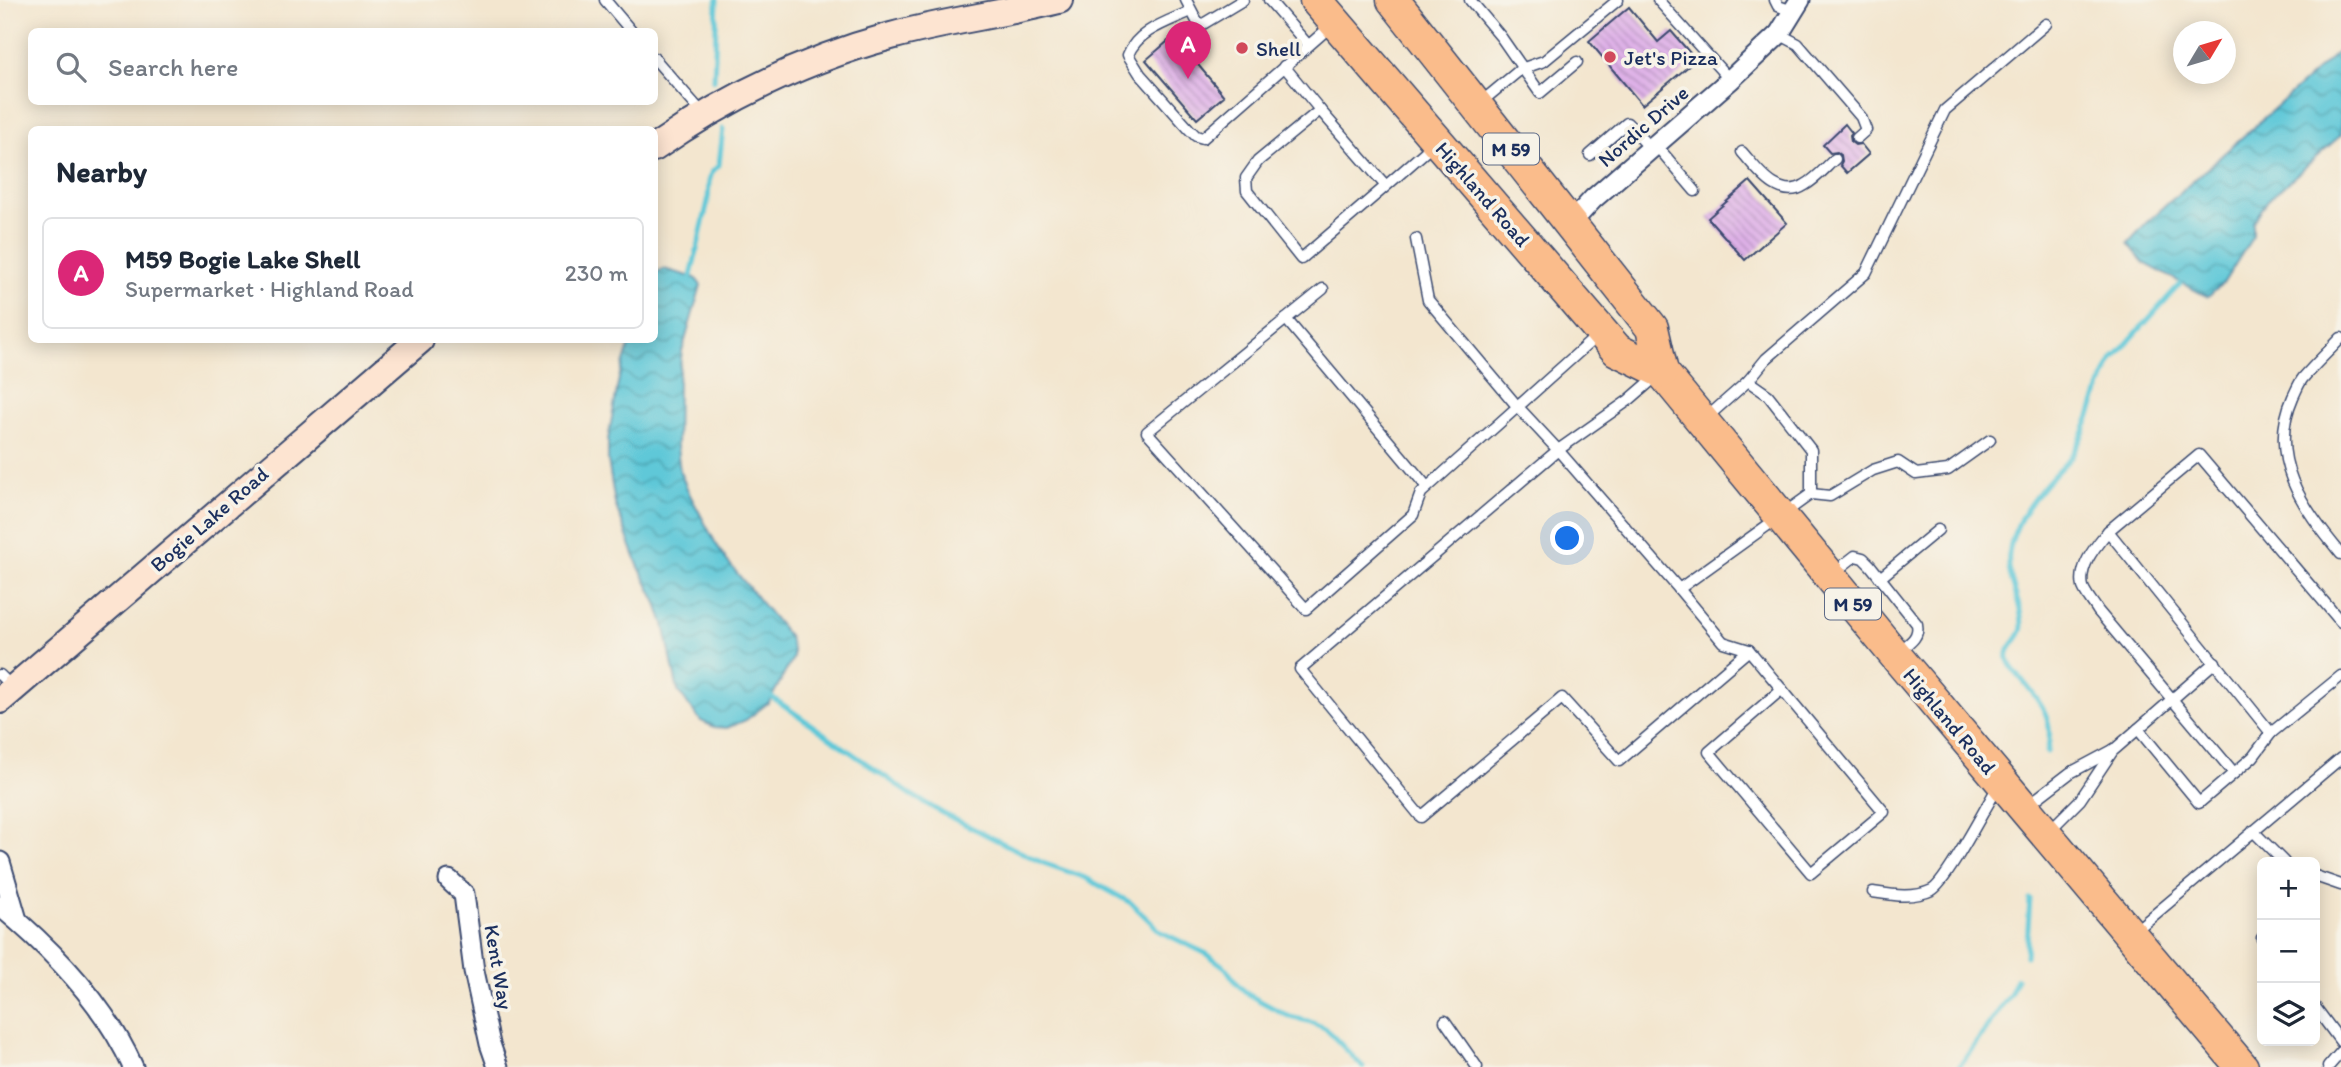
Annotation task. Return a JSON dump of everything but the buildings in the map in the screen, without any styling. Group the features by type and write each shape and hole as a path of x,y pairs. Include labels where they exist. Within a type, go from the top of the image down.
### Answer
{"highway":[{"name":"Highland Road","path":"1393,0 1652,328 1662,372"},
{"name":"Highland Road","path":"1325,11 1617,350 1662,372 1829,576 2242,1067"},
{"path":"1528,247 1550,246 1559,242 1570,224"}],"main road":[{"path":"658,145 704,115 762,84 845,50 894,35 1059,0"},
{"name":"Bogie Lake Road","path":"4,688 416,343"}],"street":[{"name":"Nordic Drive","path":"1570,224 1593,199 1779,34 1796,6"},
{"path":"0,862 17,920"},
{"name":"Kent Way","path":"449,880 464,894 474,971 498,1067"},
{"path":"0,906 53,955 83,989 106,1020 133,1067"}],"lane":[{"path":"605,0 629,28"},
{"path":"1186,0 1198,23 1203,24 1243,0"},
{"path":"1269,0 1308,45"},
{"path":"1470,0 1501,37 1540,93 1577,62"},
{"path":"1476,105 1521,69 1544,61 1618,0"},
{"path":"1658,0 1730,80"},
{"path":"1775,0 1778,6 1796,6"},
{"path":"1191,11 1136,40 1128,55 1140,74 1196,136 1203,138 1308,45 1325,11"},
{"path":"1702,421 1748,382 1766,359 1866,273 1945,110 2046,24"},
{"path":"1779,34 1798,44 1861,117 1866,130 1857,138"},
{"path":"658,63 704,115"},
{"path":"1284,66 1386,186"},
{"path":"1320,110 1258,161 1246,178 1247,191 1301,259 1437,141"},
{"path":"1590,155 1627,123 1695,191"},
{"path":"1742,152 1771,184 1787,190 1804,187 1835,159"},
{"path":"1416,239 1428,300 1517,407 1558,450 1723,642 1749,650 1782,689 1884,812 1811,873 1709,752 1782,689"},
{"path":"1323,289 1147,432 1306,608 1413,514 1421,493 1427,487 1601,332"},
{"path":"1286,319 1427,487"},
{"path":"2341,338 2301,380 2285,415 2284,454 2295,489 2320,528 2341,554"},
{"path":"1662,372 1629,400 1558,450 1300,669 1421,817 1562,698 1619,761 1749,650"},
{"path":"1748,382 1768,395 1811,450 1811,494"},
{"path":"1679,589 1811,494 1829,496 1873,470 1898,463 1916,474 1948,470 1990,440"},
{"path":"2235,773 2098,611 2083,587 2084,569 2091,553 2108,531 2199,455 2341,622"},
{"path":"1880,578 1938,530"},
{"path":"2108,531 2271,733"},
{"path":"1829,576 1855,556 1863,558 1880,578 1917,624 1919,631 1916,637 1895,655"},
{"path":"2024,809 2070,773 2115,749 2215,662"},
{"path":"2138,729 2199,803 2253,757 2271,733 2341,676"},
{"path":"2046,834 2080,800 2115,749"},
{"path":"2130,935 2341,758"},
{"path":"1873,892 1905,896 1933,889 1947,872 2001,782"},
{"path":"2253,831 2279,857"},
{"path":"2320,878 2341,885"},
{"path":"2320,1014 2341,1042"},
{"path":"1445,1021 1477,1067"},
{"path":"2328,1067 2341,1053"}],"water":[{"path":"2341,49 2341,135 2268,200 2253,222 2253,236 2224,282 2208,297 2144,263 2128,243 2146,223"},
{"path":"664,269 695,278 701,285 682,351 678,380 677,447 680,472 715,542 727,561 782,628 789,638 793,652 793,658 769,702 746,720 727,728 714,727 701,721 678,691 664,624 615,504 608,460 608,440 619,378 630,343 658,343 658,272"}],"waterway":[{"path":"714,80 717,0"},
{"path":"691,276 708,201 709,182 712,172 719,165 723,129"},
{"path":"2047,752 2049,731 2045,714 2008,659 2009,650 2022,626 2010,572 2011,543 2019,521 2031,502 2074,452 2113,359 2180,284"},
{"path":"772,697 910,794 942,813 1043,863 1086,878 1131,903 1161,932 1207,954 1226,968 1249,995 1290,1017 1325,1028 1363,1067"},
{"path":"2026,956 2030,899"},
{"path":"1959,1067 2010,995 2017,979"}],"place":[{"name":"Shell","path":"1242,48"},
{"name":"Jet's Pizza","path":"1610,57"},
{"name":"M59 Bogie Lake Shell","path":"1188,79"}]}
